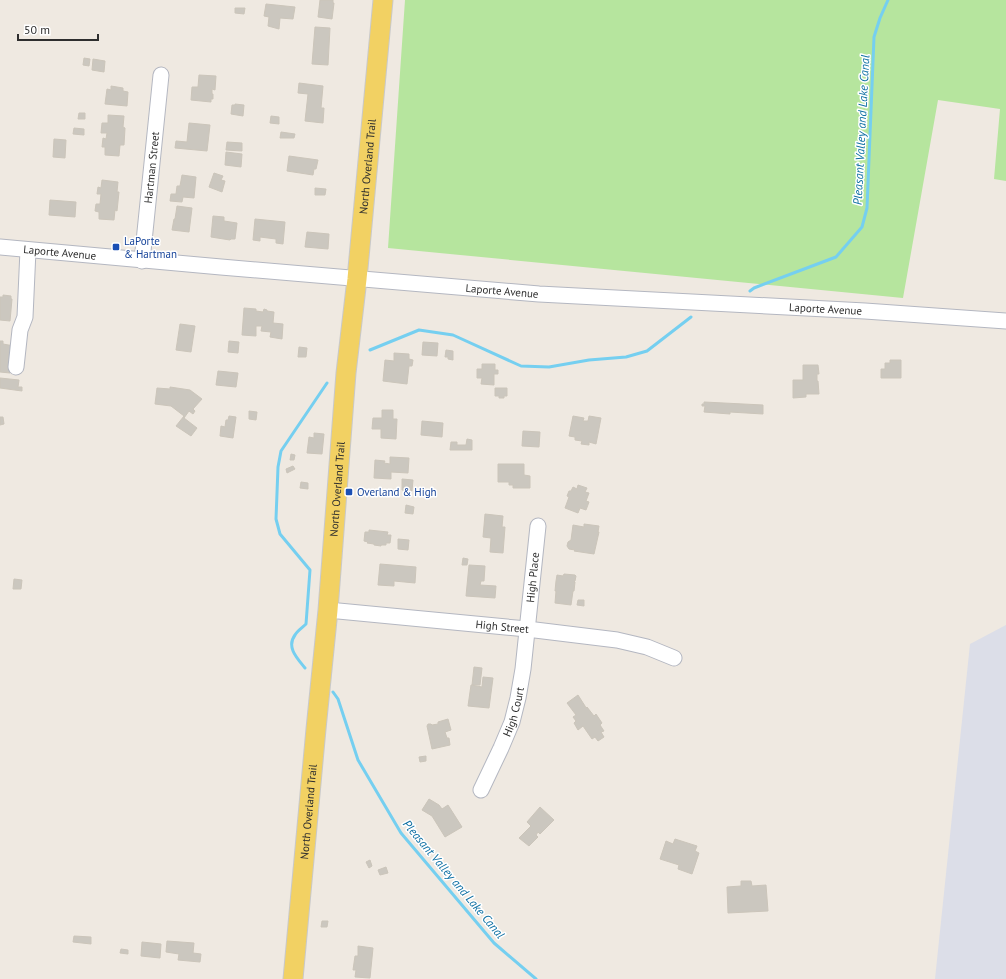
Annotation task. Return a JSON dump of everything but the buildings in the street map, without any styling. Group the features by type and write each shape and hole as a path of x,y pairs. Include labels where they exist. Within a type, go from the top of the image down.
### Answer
{"main road":[{"name":"North Overland Trail","path":"293,979 328,610 346,373 357,279 383,0"}],"street":[{"name":"Hartman Street","path":"142,261 161,75"},
{"name":"Laporte Avenue","path":"0,247 142,261 539,294 857,311 1006,321"},
{"path":"16,367 20,330 25,317 28,250"},
{"name":"High Place","path":"527,629 538,526"},
{"name":"High Street","path":"328,610 527,629 617,640 647,647 674,658"},
{"name":"High Court","path":"481,790 512,722 523,669 527,629"}],"shaded area":[{"path":"1006,625 1006,979 935,979 970,644"}],"green space":[{"path":"405,0 1006,0 1006,181 994,179 1000,109 938,100 903,298 388,248"}],"waterway":[{"name":"Pleasant Valley and Lake Canal","path":"750,291 754,288 836,257 862,227 867,208 874,37 888,0"},
{"name":"Pleasant Valley and Lake Canal","path":"370,350 419,330 453,335 521,366 549,367 589,360 626,357 647,351 691,317"},
{"name":"Pleasant Valley and Lake Canal","path":"305,668 294,652 292,644 296,634 306,624 310,570 280,534 276,519 278,467 281,451 327,383"},
{"name":"Pleasant Valley and Lake Canal","path":"333,692 338,699 358,760 401,833 494,943 536,979"}],"place":[{"name":"LaPorte & Hartman","path":"116,247"},
{"name":"Overland & High","path":"349,492"}]}
